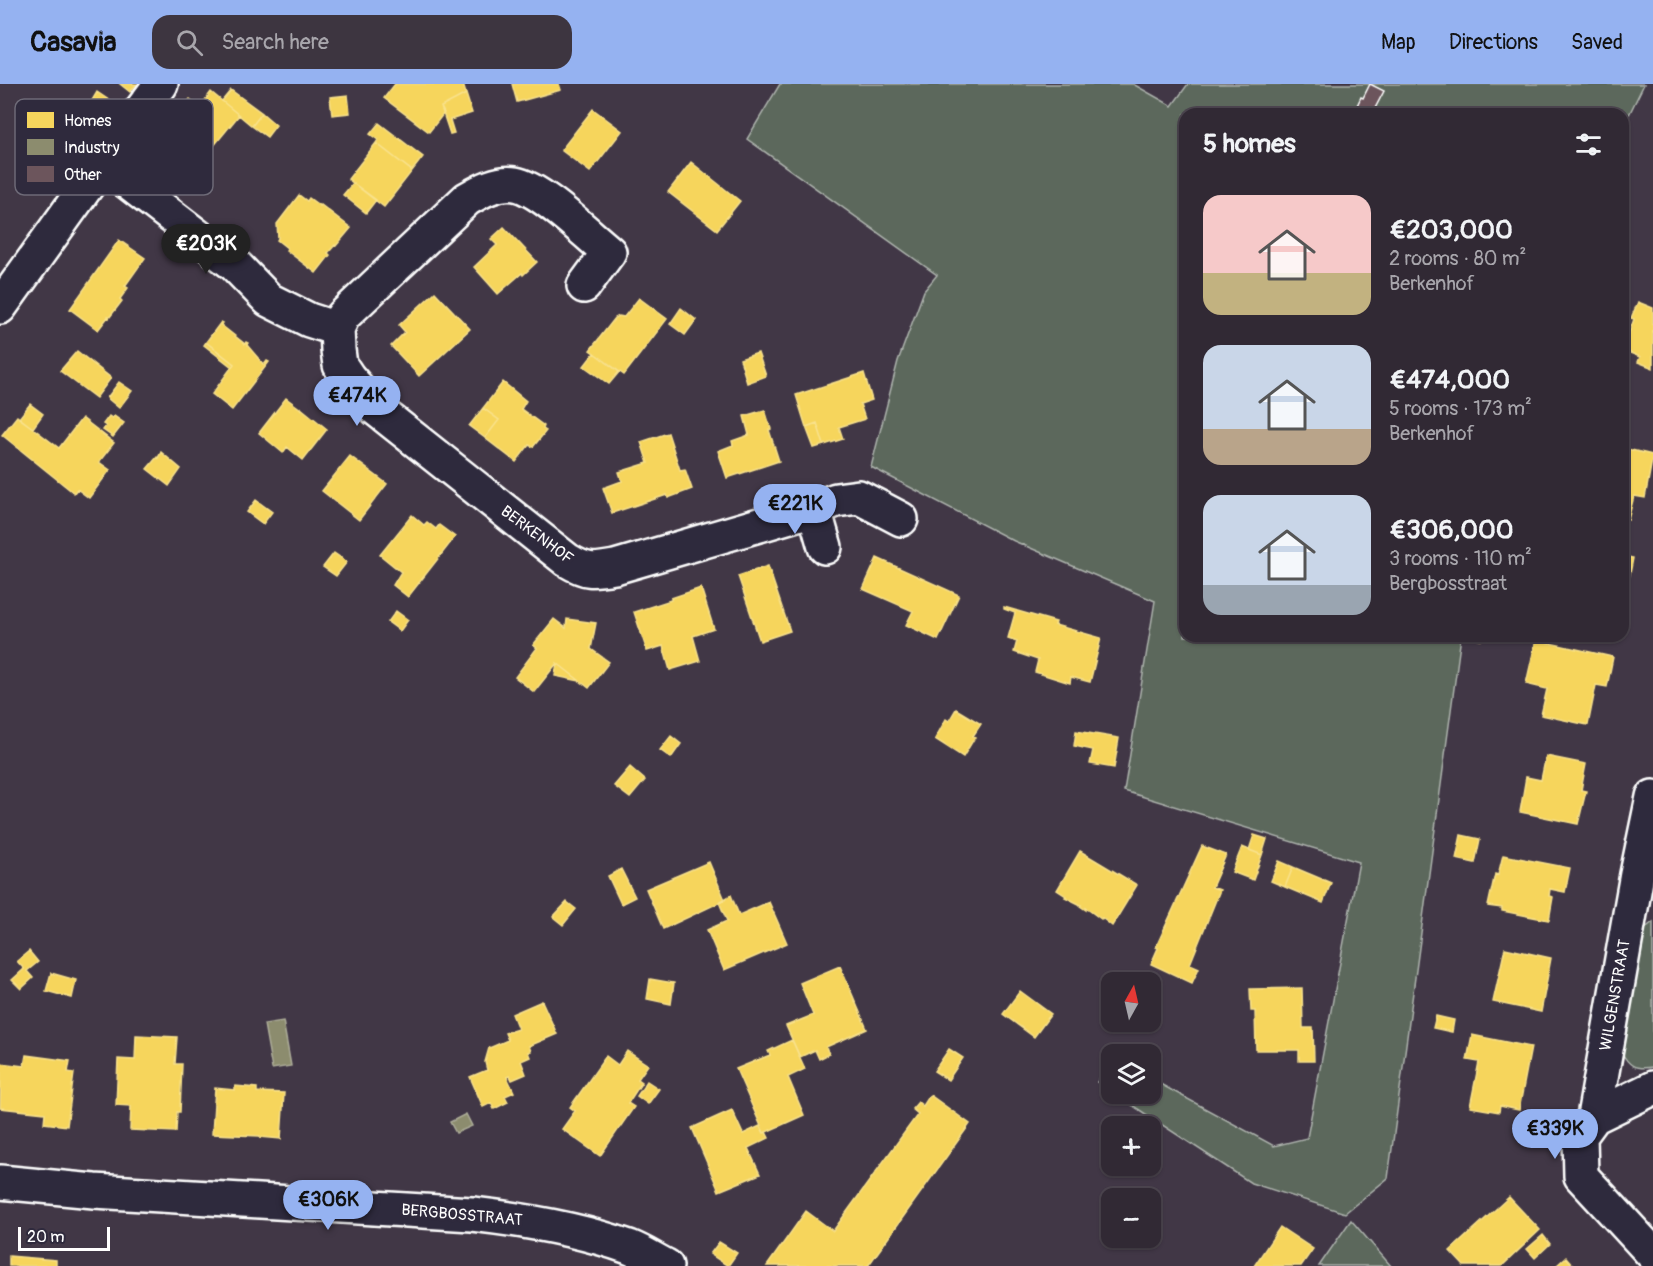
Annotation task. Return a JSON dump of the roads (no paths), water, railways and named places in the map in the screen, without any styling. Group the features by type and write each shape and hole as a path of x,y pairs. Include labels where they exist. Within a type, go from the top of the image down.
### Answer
{"street":[{"path":"150,99 161,84"},
{"path":"144,195 235,265 269,300 309,320 338,329 343,316 357,301 467,199 489,187 514,184 536,192 609,252 584,286"},
{"path":"0,307 81,195"},
{"name":"BERKENHOF","path":"338,329 340,365 375,408 580,568 594,571 615,567 814,509 836,500 859,498 901,519"},
{"path":"814,509 825,547"},
{"name":"WILGENSTRAAT","path":"1653,797 1645,880 1594,1117 1580,1136 1581,1176 1653,1254"},
{"path":"1594,1117 1653,1088"},
{"name":"BERGBOSSTRAAT","path":"0,1182 94,1191 472,1214 518,1219 571,1229 631,1248 666,1266"}]}
